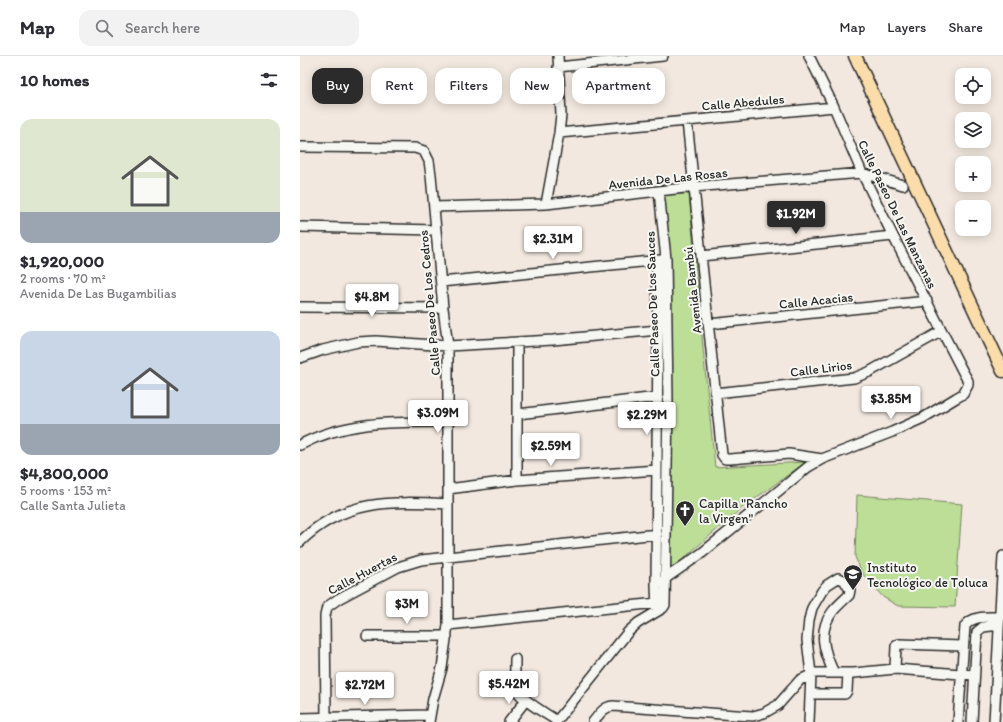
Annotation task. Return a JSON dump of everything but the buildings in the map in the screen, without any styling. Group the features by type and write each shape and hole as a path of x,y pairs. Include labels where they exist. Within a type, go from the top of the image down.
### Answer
{"main road":[{"path":"855,56 1003,371"},
{"path":"864,56 912,180 1003,352"}],"street":[{"path":"546,204 559,133 561,101 558,56"},
{"path":"558,67 663,56"},
{"name":"Calle Paseo De Las Manzanas","path":"809,56 834,107 862,173 968,381 967,389 963,394 923,418 822,459"},
{"name":"Calle Abedules","path":"559,133 834,107"},
{"name":"Avenida Bambú","path":"687,121 722,457 730,459 789,454 822,459"},
{"name":"Calle Paseo De Los Cedros","path":"300,147 415,148 424,151 429,161 448,346 448,625 442,668 429,719"},
{"name":"Avenida De Las Rosas","path":"434,207 546,204 693,187 862,173 912,180"},
{"name":"Calle Paseo De Los Sauces","path":"659,191 666,260 668,400 667,578 666,598 660,607"},
{"path":"300,227 436,230"},
{"path":"701,256 893,236"},
{"name":"Calle Paseo De Los Sauces","path":"657,260 658,330 656,585 660,607"},
{"path":"441,282 666,260"},
{"name":"Calle Acacias","path":"709,324 927,301"},
{"path":"300,307 444,308"},
{"path":"300,358 323,350 358,342 376,341 448,346 517,342 658,330"},
{"name":"Calle Lirios","path":"715,393 854,378 870,372 942,331"},
{"path":"517,342 518,480"},
{"path":"518,414 657,397"},
{"path":"300,445 332,432 356,426 412,422 448,422"},
{"path":"656,585 702,553 789,482 822,459"},
{"path":"448,489 518,480 657,470"},
{"path":"300,542 319,526 341,514 358,508 378,503 395,502 448,504"},
{"path":"448,557 657,534"},
{"path":"994,722 1000,664 1001,643 999,621 1003,556"},
{"name":"Calle Huertas","path":"326,717 324,625 327,607 338,599 398,567 421,560 448,557"},
{"path":"809,722 811,674 807,630 810,614 822,591 827,585 838,578 844,580 850,590 849,595 829,617 825,627 825,650 827,659 834,673"},
{"path":"448,625 660,607"},
{"path":"515,659 518,693 556,721 628,632 660,607"},
{"path":"958,722 964,631 967,623 978,618 999,621"},
{"path":"972,722 977,632 984,627 999,621"},
{"path":"367,636 447,636"},
{"path":"895,669 896,646 899,644 963,646"},
{"path":"593,722 606,707 613,706 736,715 760,715 773,708 796,683 811,674 828,672 848,674 895,669 974,675"},
{"path":"810,694 845,694 847,691 848,674"},
{"path":"509,722 526,700"},
{"path":"301,720 326,717 429,719"}],"green space":[{"path":"689,194 715,467 806,462 742,508 669,571 662,195"},
{"path":"857,495 962,504 955,607 898,606 883,597 872,585 862,573 855,557"}],"place":[{"name":"Capilla \"Rancho la Virgen\"","path":"685,527"},
{"name":"Instituto Tecnológico de Toluca","path":"853,591"}]}
